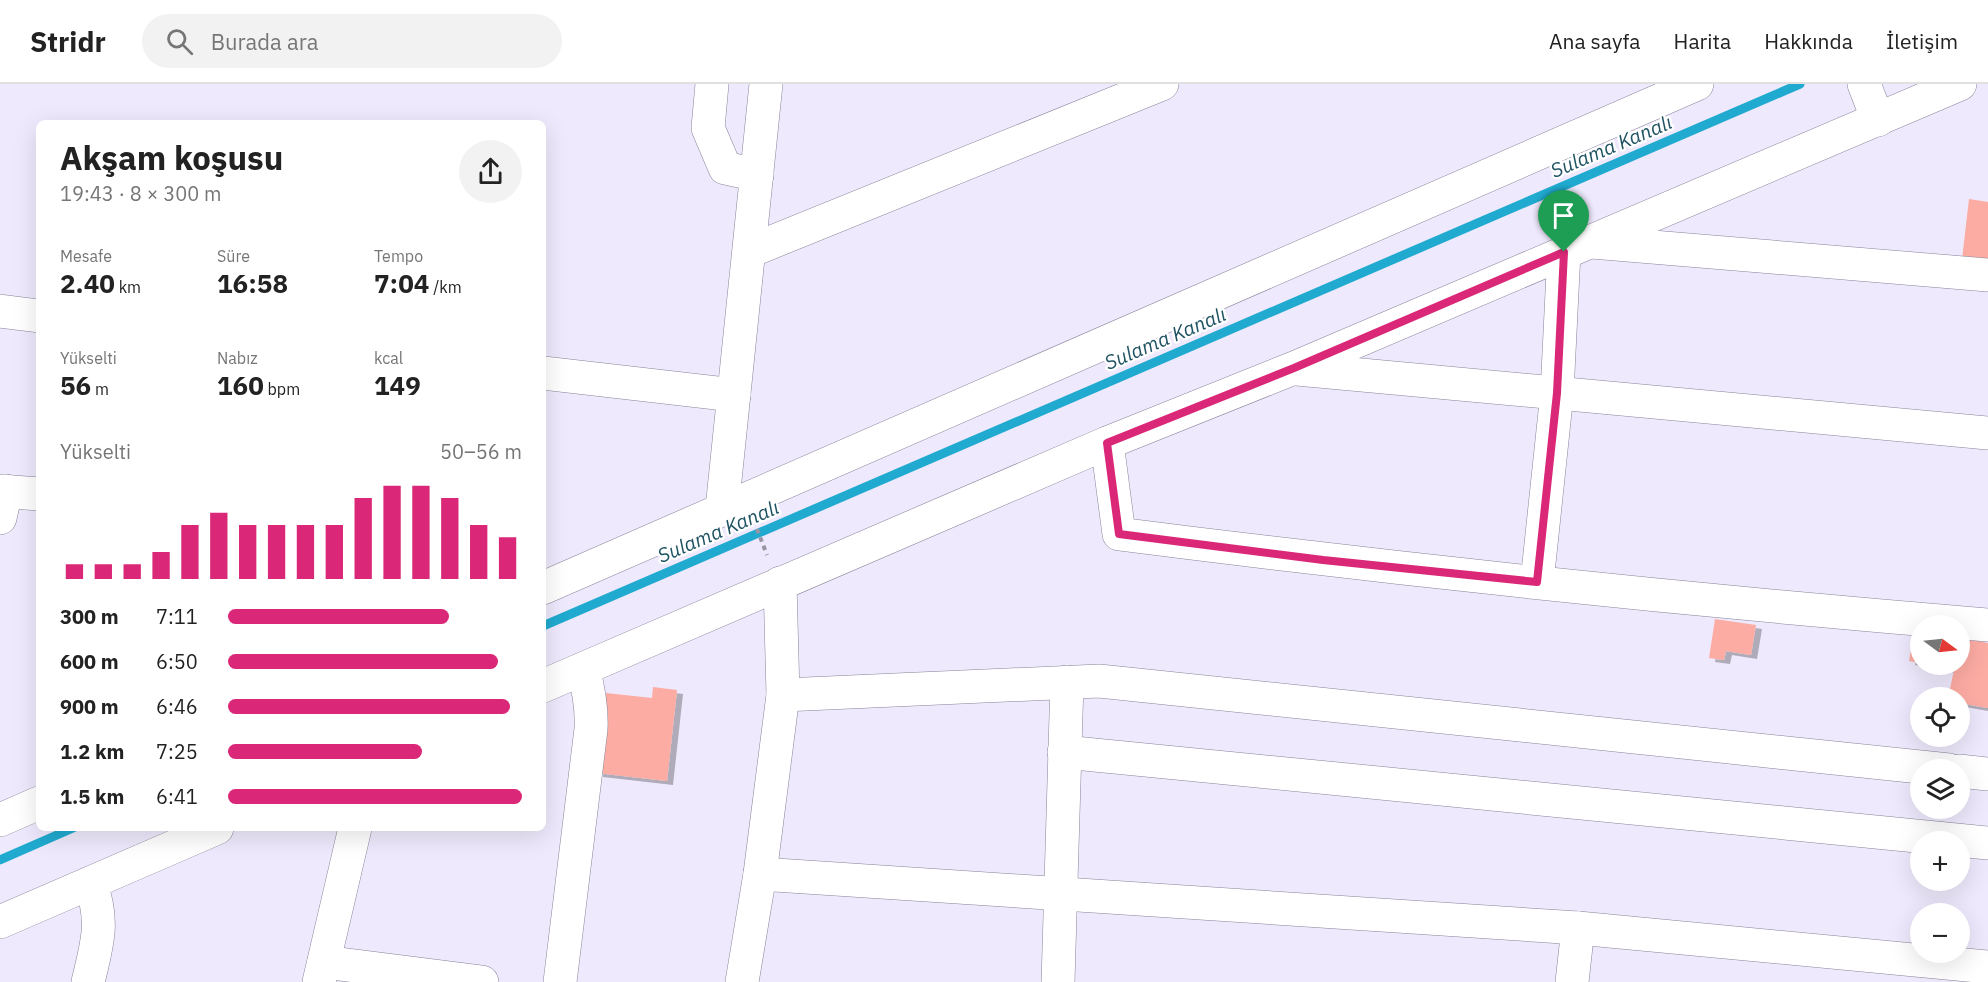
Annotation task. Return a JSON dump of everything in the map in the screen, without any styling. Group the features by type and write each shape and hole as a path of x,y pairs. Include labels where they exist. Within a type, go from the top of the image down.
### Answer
{"street":[{"path":"712,84 708,128 725,168 757,175"},
{"path":"722,509 766,84"},
{"path":"750,251 1162,84"},
{"path":"546,584 1698,84"},
{"path":"1864,84 1878,120"},
{"path":"546,685 584,669 775,571 1294,368 1960,84"},
{"path":"1577,247 1988,275"},
{"path":"1537,582 1557,393 1577,247"},
{"path":"0,311 36,316"},
{"path":"1294,368 1988,433"},
{"path":"546,373 734,395"},
{"path":"1107,443 1119,534 1323,560 1836,612 1988,625"},
{"path":"2,500 36,494"},
{"path":"742,982 760,874 783,695 775,571"},
{"path":"561,982 591,729 592,709 584,669"},
{"path":"783,695 1099,681 1910,766"},
{"path":"1058,982 1067,682"},
{"path":"1064,752 1988,843"},
{"path":"1970,772 1988,774"},
{"path":"0,820 36,804"},
{"path":"0,922 210,831"},
{"path":"354,831 321,972 482,982"},
{"path":"760,874 1578,927 1988,968"},
{"path":"88,982 100,922 90,883"},
{"path":"1572,982 1578,927"}],"path":[{"path":"754,521 775,571"}],"building":[{"path":"1969,199 1988,202 1988,271 1961,268"},
{"path":"1715,619 1756,625 1751,655 1726,651 1724,660 1709,658"},
{"path":"1970,639 1988,643 1988,708 1970,705 1970,687 1950,687 1953,675 1970,675"},
{"path":"653,687 677,690 667,781 597,773 606,693 652,698"}],"waterway":[{"name":"Sulama Kanalı","path":"546,625 1800,84"},
{"name":"Sulama Kanalı","path":"0,860 66,831"}],"route":[{"path":"1564,252 1557,393 1537,582 1323,560 1119,534 1107,443 1294,368 1564,252"}]}
